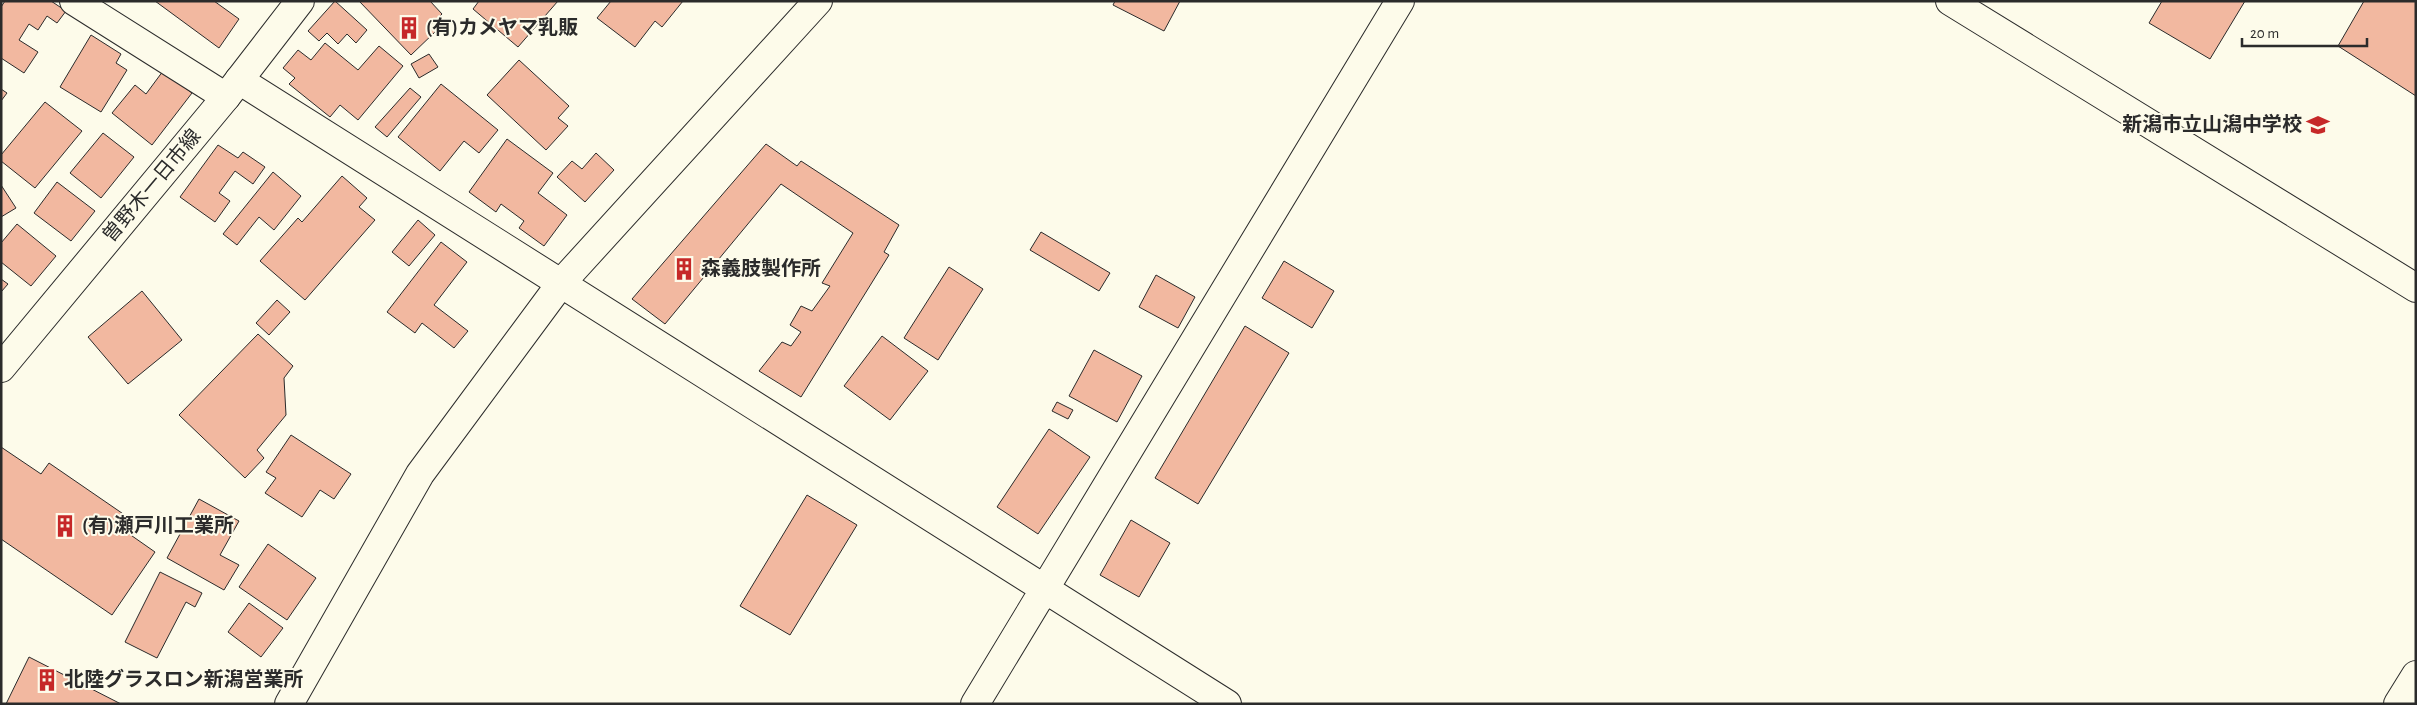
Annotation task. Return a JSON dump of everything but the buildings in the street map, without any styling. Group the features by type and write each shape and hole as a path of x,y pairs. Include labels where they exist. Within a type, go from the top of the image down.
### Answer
{"street":[{"path":"74,1 233,89 562,282 1227,704"},
{"name":"曽野木一日市線","path":"1,368 233,89 300,1"},
{"path":"289,704 420,474 562,282 818,1"},
{"path":"975,704 1400,1"},
{"path":"1950,1 2416,288"},
{"path":"2398,704 2416,675"}],"place":[{"name":"(有)カメヤマ乳販","path":"409,28"},
{"name":"新潟市立山潟中学校","path":"2318,125"},
{"name":"森義肢製作所","path":"684,269"},
{"name":"(有)瀬戸川工業所","path":"65,526"},
{"name":"北陸グラスロン新潟営業所","path":"47,680"}]}
